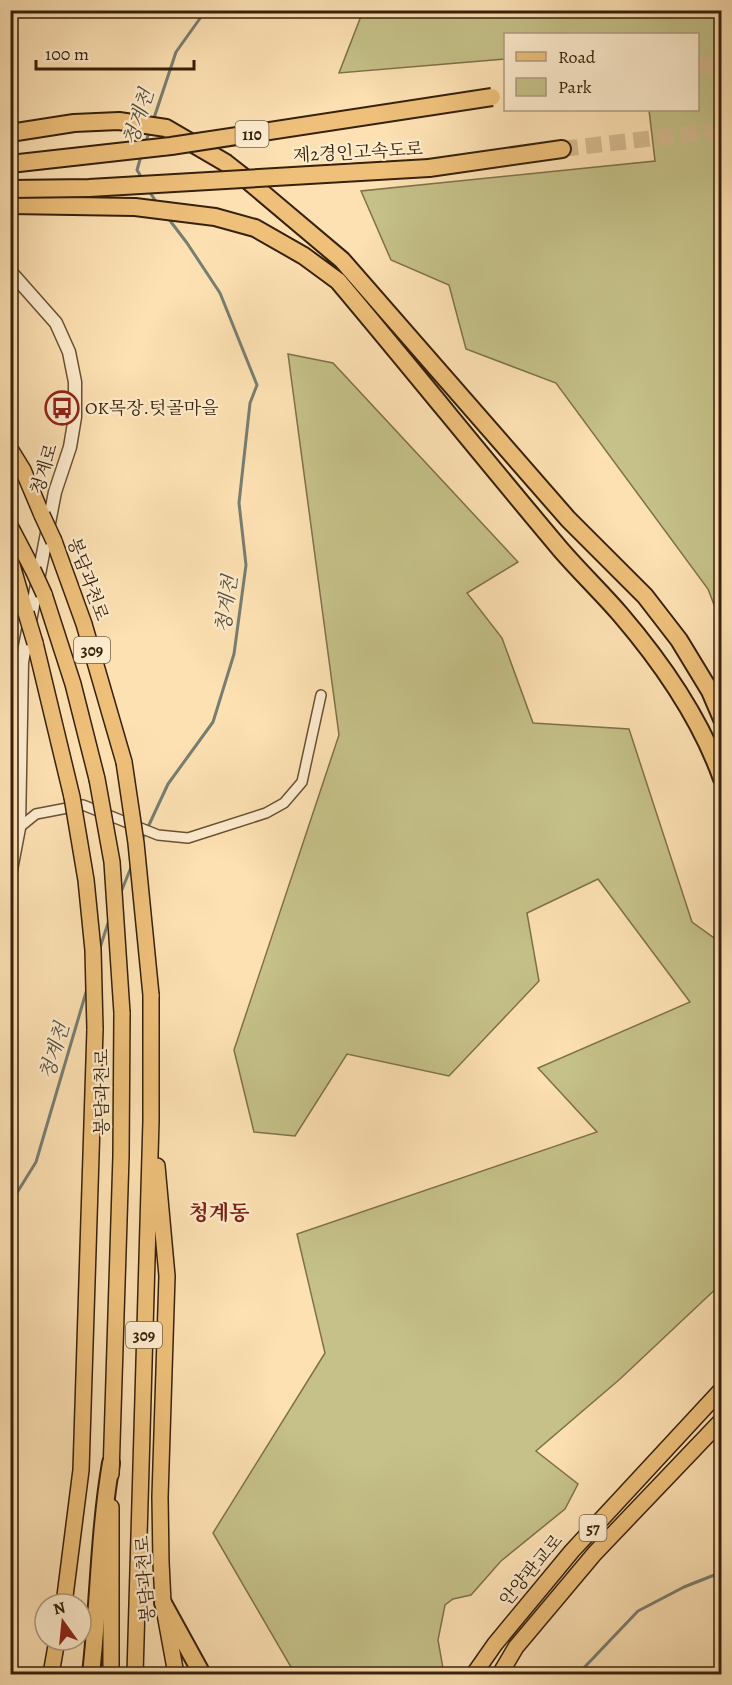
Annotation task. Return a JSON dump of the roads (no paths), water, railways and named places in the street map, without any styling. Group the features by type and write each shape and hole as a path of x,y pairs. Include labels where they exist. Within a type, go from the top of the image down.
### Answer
{"highway":[{"name":"제2경인고속도로","path":"10,164 171,146 499,96"},
{"path":"10,133 74,123 119,121 166,128 226,163 342,260 568,519 645,596 678,640 710,691 722,719"},
{"name":"제2경인고속도로","path":"10,189 89,188 429,168 562,149"},
{"path":"10,205 135,207 215,216 255,228 304,256 338,280 563,552 620,614 666,673 692,712 712,750 722,779"},
{"path":"91,1674 97,1620 104,1501 111,1463"},
{"path":"163,1603 202,1674"}],"main road":[{"name":"봉담과천로","path":"10,449 23,470 54,541 84,624 124,762 136,843 151,995 151,1121 135,1674"},
{"name":"봉담과천로","path":"10,526 44,594 73,684 97,779 112,862 119,939 122,1013 121,1156 111,1463 111,1674"},
{"name":"봉담과천로","path":"10,558 35,643 76,803 93,950 95,1029 81,1470 66,1592"},
{"name":"봉담과천로","path":"151,1121 161,1198 167,1276 160,1497 163,1603 176,1674"},
{"name":"안양판교로","path":"474,1674 495,1644 572,1551 722,1389"},
{"name":"안양판교로","path":"500,1674 516,1647 595,1553 722,1420"},
{"path":"51,1674 55,1652"}],"street":[{"name":"청계로","path":"10,271 56,323 69,352 75,382 75,417 70,447 54,492 22,662 10,875"},
{"path":"13,831 36,814 76,803 158,836 188,837 266,813 284,803 302,782 321,695"}],"waterway":[{"name":"청계천","path":"153,121 176,52 206,10"},
{"name":"청계천","path":"145,144 150,130"},
{"name":"청계천","path":"141,156 137,170 143,180"},
{"name":"청계천","path":"149,191 157,203"},
{"name":"청계천","path":"141,842 168,784 213,722 234,654 246,565 239,503 250,403 257,385 220,293 168,218"},
{"name":"청계천","path":"121,892 132,865"},
{"name":"청계천","path":"99,951 109,920"},
{"name":"청계천","path":"10,1204 36,1162 87,989"},
{"path":"578,1674 638,1611 684,1587 722,1572"}],"tunnel":[{"path":"699,67 722,64"},
{"path":"562,149 722,130"}],"place":[{"name":"OK목장.텃골마을","path":"62,408"}],"district":[{"name":"청계동","path":"219,1213"}]}
